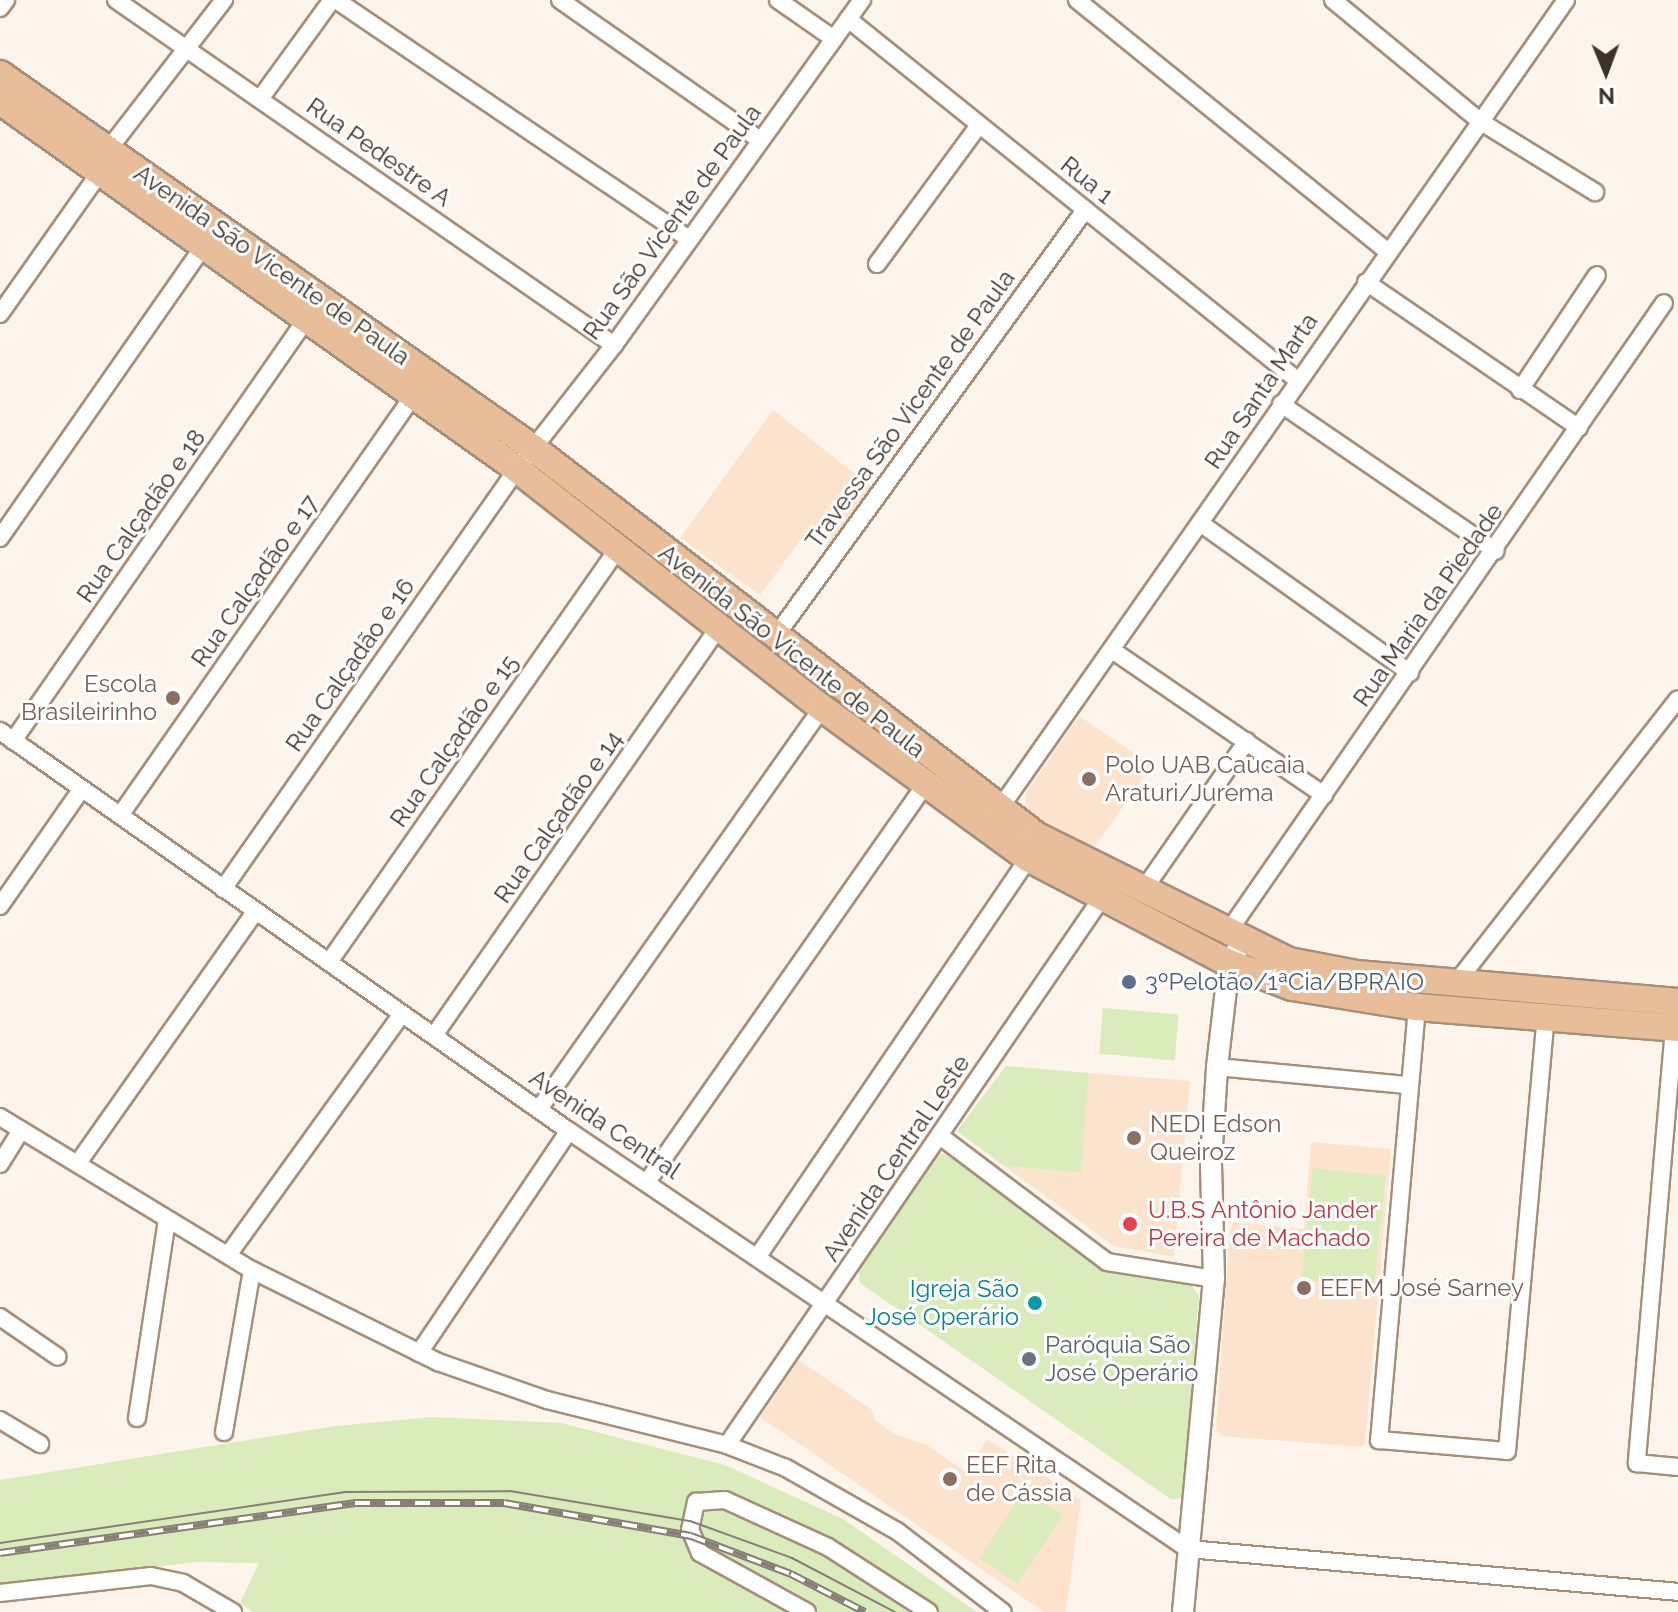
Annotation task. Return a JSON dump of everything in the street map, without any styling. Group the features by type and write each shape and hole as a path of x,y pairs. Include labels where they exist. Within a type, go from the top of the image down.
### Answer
{"main road":[{"name":"Avenida São Vicente de Paula","path":"0,74 204,246 307,318 420,385"},
{"name":"Avenida São Vicente de Paula","path":"0,101 104,161 525,458 775,637 998,811 1144,889 1305,990 1417,1007 1546,1018 1677,1019"},
{"name":"Avenida São Vicente de Paula","path":"525,458 619,547 822,708 1028,858 1103,896 1233,945 1323,969 1456,983 1677,1019"}],"street":[{"path":"0,8 6,0"},
{"name":"Rua Pedestre A","path":"116,0 614,345"},
{"path":"0,314 104,161 224,0"},
{"path":"560,0 760,140"},
{"path":"778,0 834,39"},
{"name":"Rua São Vicente de Paula","path":"525,458 614,345 862,0"},
{"path":"1077,0 1388,252"},
{"path":"1333,0 1481,122 1595,192"},
{"name":"Rua Santa Marta","path":"998,811 1200,523 1296,379 1566,0"},
{"path":"260,99 343,2 689,239"},
{"name":"Rua 1","path":"848,19 1296,379"},
{"path":"877,264 979,125"},
{"name":"Travessa São Vicente de Paula","path":"775,637 1085,210"},
{"path":"0,538 204,246"},
{"path":"1520,390 1597,275"},
{"path":"1366,282 1579,428"},
{"name":"Rua Maria da Piedade","path":"1233,945 1324,795 1496,551 1664,303"},
{"name":"Rua Calçadão e 18","path":"7,736 307,318"},
{"name":"Rua Calçadão e 17","path":"121,814 420,385"},
{"path":"1281,404 1496,551"},
{"name":"Rua Calçadão e 16","path":"223,889 525,458"},
{"path":"1200,523 1410,673"},
{"name":"Rua Calçadão e 15","path":"329,962 619,547"},
{"name":"Rua Calçadão e 14","path":"435,1034 720,626"},
{"path":"1112,650 1324,795"},
{"path":"1456,983 1678,699"},
{"path":"539,1109 822,708"},
{"name":"Avenida Central","path":"7,736 569,1131 1188,1549"},
{"path":"1144,889 1247,741"},
{"path":"647,1182 926,784"},
{"path":"0,906 81,790"},
{"path":"758,1256 1028,858"},
{"name":"Avenida Central Leste","path":"727,1445 1103,896"},
{"path":"78,1163 255,912"},
{"path":"1183,1612 1214,1279 1211,1161 1217,1067 1233,945"},
{"path":"1417,1007 1379,1440 1507,1451 1546,1018"},
{"path":"228,1255 402,1014"},
{"path":"1677,1019 1637,1463 1678,1467"},
{"path":"1217,1067 1409,1085"},
{"path":"0,1117 252,1270 419,1353 547,1400 727,1445 786,1468 897,1531 1003,1612"},
{"path":"0,1164 21,1130"},
{"path":"419,1353 569,1131"},
{"path":"940,1136 1107,1262 1214,1279"},
{"path":"137,1418 167,1220"},
{"path":"224,1432 252,1270"},
{"path":"0,1317 58,1357"},
{"path":"0,1420 40,1444"},
{"path":"807,1612 700,1553 690,1530 696,1502 725,1500 816,1541 870,1570 929,1612"},
{"path":"1188,1549 1678,1592"},
{"path":"0,1593 151,1576 183,1583 233,1612"}],"shaded area":[{"path":"773,410 872,487 827,550 805,534 760,595 680,538"},
{"name":"Polo UAB Caucaia Araturi/Jurema","path":"1079,716 1152,765 1094,848 1025,815 1026,793"},
{"path":"1089,1073 1190,1081 1174,1257 1114,1246 1004,1166 1080,1173"},
{"name":"EEFM José Sarney","path":"1311,1142 1391,1149 1365,1444 1361,1447 1221,1436 1216,1429 1230,1229 1234,1222 1304,1229"},
{"name":"EEF Rita de Cássia","path":"799,1360 872,1410 875,1420 894,1434 927,1445 966,1472 987,1439 1081,1500 1066,1612 1044,1612 760,1417"}],"green space":[{"path":"1103,1008 1179,1015 1175,1060 1099,1054"},
{"path":"1006,1066 1089,1073 1081,1173 1004,1166 957,1131"},
{"path":"950,1153 1107,1271 1190,1284 1199,1295 1183,1497 1172,1500 860,1283 858,1269 935,1155"},
{"path":"1313,1168 1386,1176 1374,1287 1301,1279"},
{"path":"432,1417 561,1423 725,1465 843,1519 977,1612 253,1612 240,1603 259,1563 195,1562 0,1585 0,1480 335,1426"},
{"path":"1024,1490 1063,1515 1018,1584 979,1559"}],"tram line":[{"path":"0,1543 345,1492 510,1491 690,1521 792,1558 895,1612"}],"railway":[{"path":"0,1553 355,1503 504,1503 691,1536 791,1574 865,1612"}],"place":[{"name":"Escola Brasileirinho","path":"173,698"},
{"name":"Polo UAB Caucaia Araturi/Jurema","path":"1089,779"},
{"name":"3ºPelotão/1ªCia/BPRAIO","path":"1129,982"},
{"name":"NEDI Edson Queiroz","path":"1134,1138"},
{"name":"U.B.S Antônio Jander Pereira de Machado","path":"1130,1224"},
{"name":"EEFM José Sarney","path":"1304,1288"},
{"name":"Igreja São José Operário","path":"1035,1303"},
{"name":"Paróquia São José Operário","path":"1029,1359"},
{"name":"EEF Rita de Cássia","path":"950,1479"}]}
